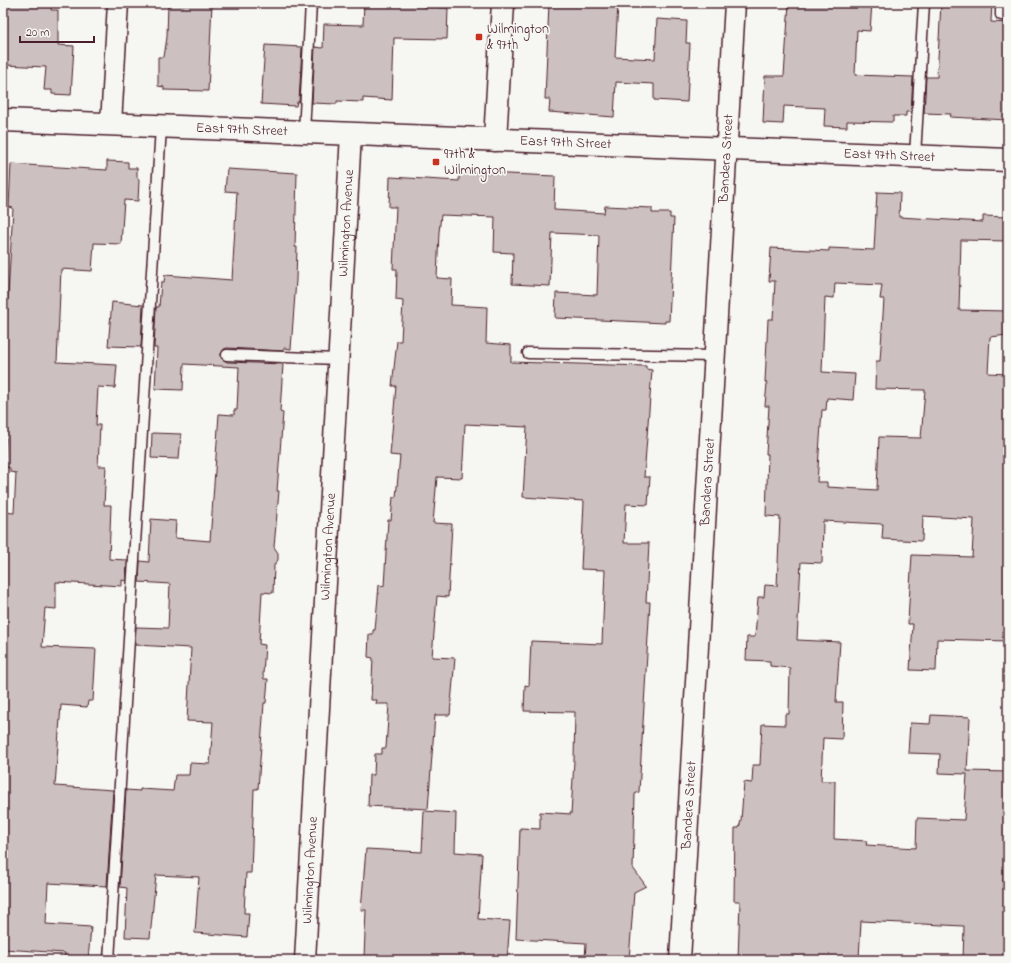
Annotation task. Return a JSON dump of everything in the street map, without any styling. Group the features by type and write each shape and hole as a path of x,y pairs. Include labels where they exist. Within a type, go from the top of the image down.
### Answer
{"street":[{"path":"111,124 118,3"},
{"path":"495,140 503,3"},
{"name":"Bandera Street","path":"680,960 728,149 735,3"},
{"name":"East 97th Street","path":"3,120 1008,160"},
{"name":"Wilmington Avenue","path":"305,960 351,134"}],"lane":[{"path":"304,132 311,3"},
{"path":"915,156 924,3"},
{"path":"1001,3 1001,15 1008,15"},
{"path":"109,960 161,127"},
{"path":"528,353 715,356"},
{"path":"226,355 338,359"}],"building":[{"path":"3,3 52,3 51,10 58,10 58,45 74,46 71,95 52,94 52,90 44,90 46,67 5,65 7,26 3,26"},
{"path":"168,3 212,3 208,91 164,90 164,87 158,86 158,57 164,57 167,37"},
{"path":"364,3 423,3 423,7 448,8 447,39 394,38 392,100 363,98 363,102 337,101 337,104 312,103 315,47 323,48 324,24 363,25"},
{"path":"549,3 618,4 615,57 655,59 657,19 687,21 686,43 690,43 687,102 654,100 654,84 616,82 614,117 549,112 550,99 545,99"},
{"path":"789,3 872,3 870,31 857,30 855,75 913,77 911,112 906,112 906,116 893,116 893,122 847,121 847,127 824,126 825,108 784,106 783,124 763,123 765,76 784,76"},
{"path":"941,3 992,3 991,22 1008,23 1008,120 950,117 951,114 924,113 926,77 937,77"},
{"path":"265,45 302,47 299,102 297,102 296,106 261,104"},
{"path":"107,161 128,162 128,168 137,168 137,177 139,180 138,201 124,200 121,244 94,243 92,271 61,269 57,362 117,365 115,388 98,387 96,425 100,425 98,466 106,466 104,505 111,505 109,559 127,560 126,581 122,580 122,586 56,582 56,609 45,608 42,647 96,649 93,701 88,701 87,707 61,705 55,786 113,790 107,886 48,883 46,924 91,927 88,960 64,960 65,953 3,949 3,512 14,513 16,473 10,472 10,468 4,467 6,438 3,438 5,348 13,208 9,207 11,164 107,170"},
{"path":"227,169 297,173 295,247 297,247 296,280 291,349 284,348 284,351 227,348 224,349 221,354 221,358 227,362 283,364 280,412 283,413 277,491 279,491 274,547 278,553 278,560 274,565 273,593 262,592 259,644 265,645 263,675 264,679 268,679 266,703 264,703 258,789 254,789 251,873 246,873 244,913 249,913 247,937 195,933 199,877 156,875 150,938 125,937 127,888 120,887 126,790 140,791 140,789 173,791 175,775 189,775 190,763 210,764 213,722 187,721 191,648 135,645 136,627 168,628 170,584 139,582 140,561 149,562 151,519 176,521 175,538 210,541 219,414 234,415 234,410 237,410 239,367 184,364 183,390 155,389 157,348 154,348 156,307 159,307 161,282 164,282 165,275 232,280 237,192 225,191"},
{"path":"459,172 555,176 554,210 604,213 605,206 652,208 652,213 670,213 670,218 674,218 669,321 665,321 665,323 555,318 556,293 597,295 599,235 552,233 550,286 512,284 513,253 494,252 495,217 441,215 439,232 437,278 452,279 451,305 487,307 486,343 511,345 511,362 646,366 646,369 652,370 644,477 650,477 648,505 626,504 624,543 649,543 646,602 650,602 639,792 635,794 633,868 646,886 634,892 629,960 585,960 586,943 516,939 520,828 540,829 540,812 571,814 574,760 575,712 524,711 525,685 529,686 531,641 602,644 605,570 581,569 584,501 523,497 527,427 465,424 462,478 437,477 433,523 452,524 448,597 437,596 432,657 455,658 450,715 435,715 428,809 368,806 369,775 374,775 375,754 382,754 382,748 386,748 389,704 376,704 377,700 371,700 373,658 368,657 369,634 373,634 373,630 375,630 379,585 384,586 388,520 391,520 393,497 396,497 400,456 390,455 396,386 392,386 397,341 401,341 403,301 396,300 397,269 393,269 396,207 389,207 390,177 459,181"},
{"path":"877,192 900,193 899,217 983,222 983,216 1008,217 1008,241 961,240 959,310 1008,311 1008,335 990,337 988,373 1008,374 1008,641 937,639 936,671 910,670 913,624 908,624 912,555 972,557 974,519 923,516 922,541 882,539 883,524 823,521 822,563 801,562 797,640 840,642 836,702 843,702 842,739 823,738 821,781 835,781 834,839 867,841 866,845 916,848 917,818 964,820 967,774 939,773 940,754 908,753 910,723 930,724 931,715 970,717 967,771 1008,772 1008,840 1005,840 1003,887 1008,887 1008,929 1005,929 1004,960 963,960 964,926 861,921 859,959 829,960 768,957 768,960 738,960 740,901 734,901 735,828 739,828 741,820 744,782 752,783 753,765 760,765 762,724 785,725 785,714 789,714 790,668 770,666 770,661 746,660 747,637 755,637 758,597 764,597 765,585 777,586 780,517 766,516 768,454 766,454 769,406 765,406 767,383 765,382 768,319 773,319 775,281 769,281 771,248 829,251 829,248 874,250","holes":["835,283 882,285 880,299 884,299 880,361 876,361 875,389 925,390 921,438 879,437 877,490 827,487 827,482 817,482 822,410 826,410 827,398 853,400 855,374 822,372 825,297 834,298"]},
{"path":"112,302 143,305 141,347 108,346"},
{"path":"152,433 181,434 179,459 151,458"},
{"path":"424,811 456,813 455,852 482,854 478,919 510,921 507,960 380,960 380,958 364,957 366,910 361,910 366,849 422,852"}],"place":[{"name":"Wilmington & 97th","path":"479,37"},
{"name":"97th & Wilmington","path":"436,162"}]}
